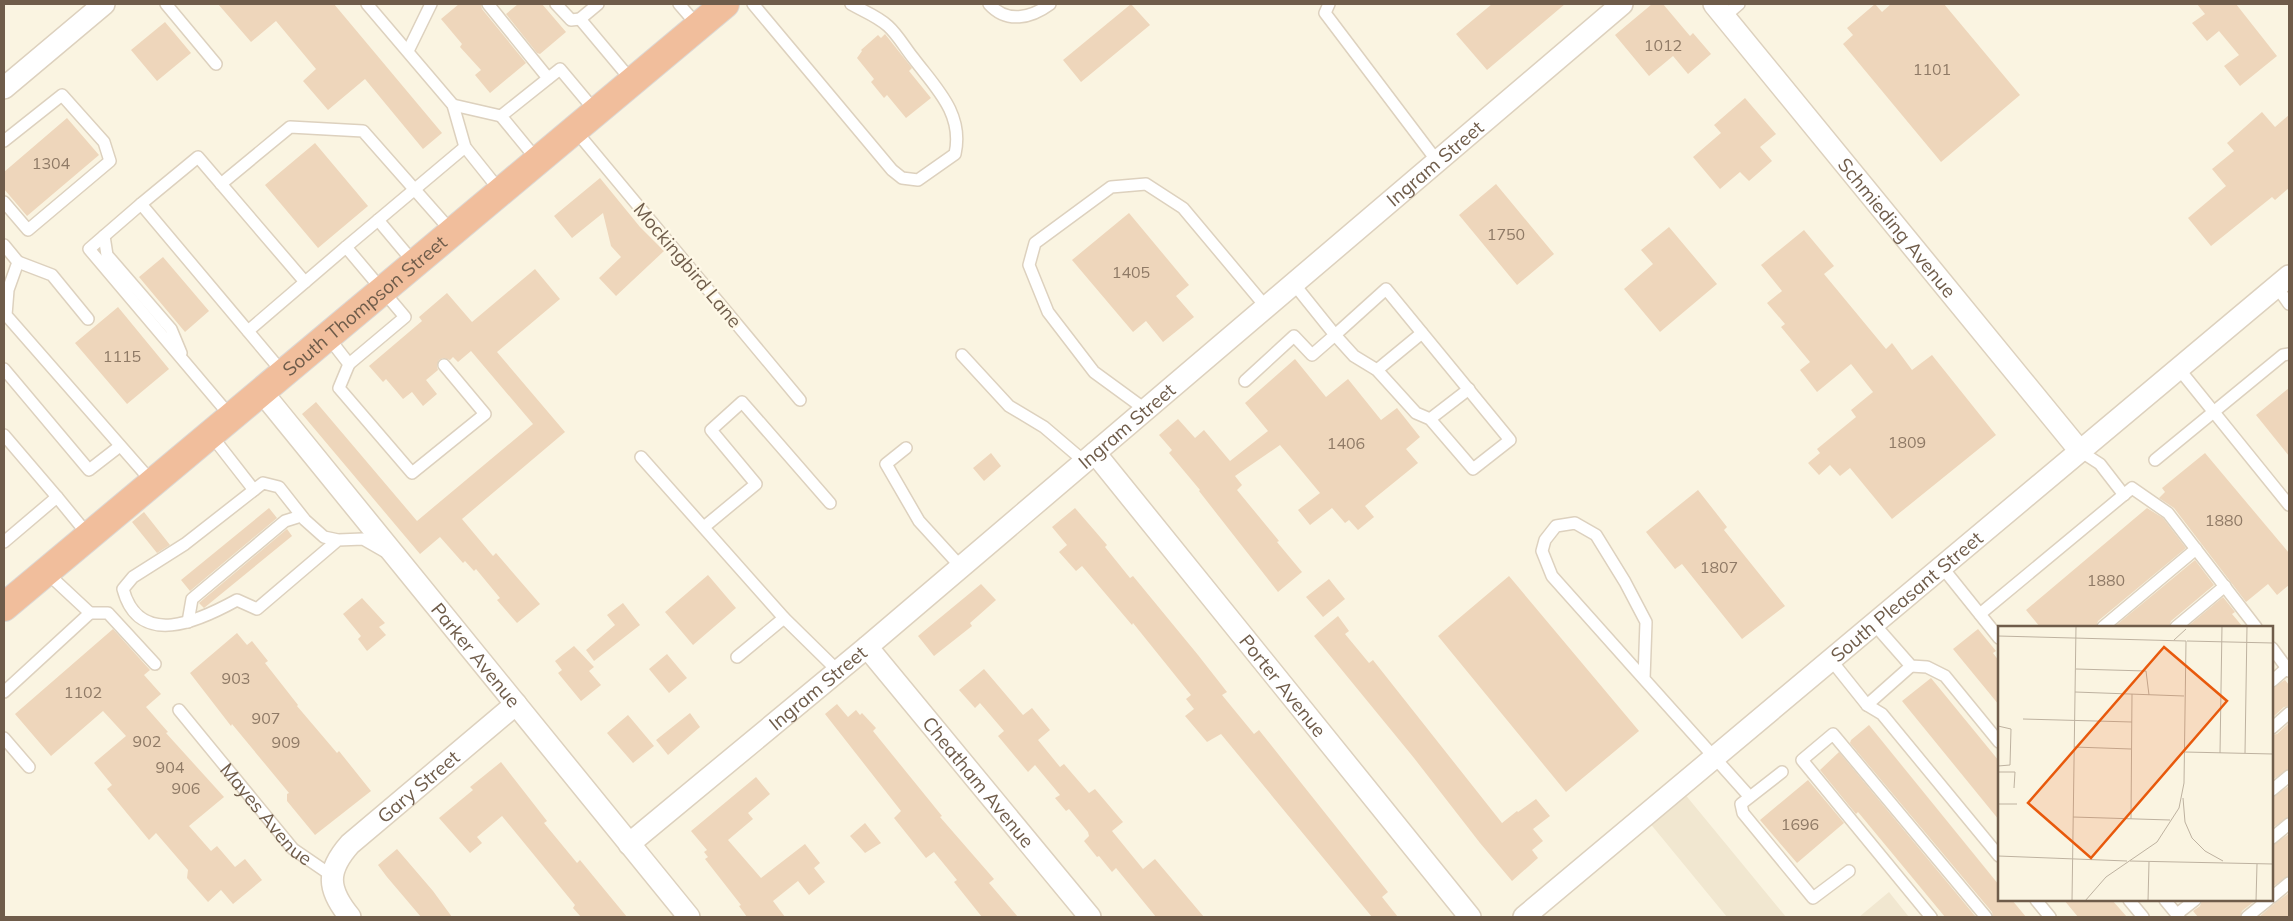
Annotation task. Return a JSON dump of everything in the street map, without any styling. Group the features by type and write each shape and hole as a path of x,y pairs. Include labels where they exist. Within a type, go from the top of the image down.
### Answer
{"highway":[{"name":"South Thompson Street","path":"4,607 725,4"}],"street":[{"path":"4,88 104,4"},
{"name":"Ingram Street","path":"629,844 867,647 1622,4"},
{"name":"Schmieding Avenue","path":"1726,8 2080,451"},
{"name":"South Pleasant Street","path":"1524,917 2283,281"},
{"name":"Parker Avenue","path":"262,392 689,917"},
{"name":"Porter Avenue","path":"1090,457 1470,917"},
{"name":"Cheatham Avenue","path":"867,647 1090,917"},
{"name":"Gary Street","path":"331,875 337,858 350,844 516,704"},
{"name":"Mayes Avenue","path":"331,875 335,892 350,917"}],"lane":[{"path":"166,4 216,64"},
{"path":"367,4 453,105 464,147 501,192"},
{"path":"408,51 430,4"},
{"path":"488,4 548,78"},
{"path":"556,4 571,20 580,19 598,4"},
{"path":"678,4 698,26"},
{"path":"753,4 892,170 902,178 918,180 955,154 958,140 954,118 945,99 888,26 875,16 851,4"},
{"path":"990,4 995,11 1017,18 1050,4"},
{"path":"1329,4 1325,13 1437,161"},
{"path":"580,19 632,81"},
{"path":"501,116 560,69 596,112"},
{"path":"4,141 62,95 104,142 110,161 28,230 4,202"},
{"path":"453,105 501,116 538,160"},
{"path":"222,184 290,127 364,131 453,233"},
{"name":"Mockingbird Lane","path":"575,130 800,400"},
{"path":"248,331 464,147"},
{"path":"232,418 89,249 198,157 305,282"},
{"path":"1146,410 1094,372 1048,312 1029,265 1035,243 1111,186 1146,184 1183,208 1266,307"},
{"path":"141,204 284,374"},
{"path":"378,220 415,264"},
{"path":"104,236 107,255 171,330 185,362"},
{"path":"4,245 18,262 52,275 88,319"},
{"path":"346,247 405,317 349,364 339,388 412,473 485,414 444,365"},
{"path":"18,262 8,290 5,316 153,483"},
{"path":"2283,281 2289,304"},
{"path":"1244,380 1294,336 1312,355 1335,335 1386,289 1510,440 1473,469 1430,419 1416,413 1377,370 1354,356 1335,335 1294,284"},
{"path":"1377,370 1422,333"},
{"path":"328,337 349,364"},
{"path":"2155,460 2212,411 2283,355 2289,354"},
{"path":"962,355 1008,406 1090,457"},
{"path":"4,369 89,470 120,446"},
{"path":"2179,369 2289,505"},
{"path":"1430,419 1469,389"},
{"path":"704,527 756,484 711,430 742,402 830,503"},
{"path":"4,435 89,536"},
{"path":"211,435 254,490"},
{"path":"906,448 886,464 919,521 961,567"},
{"path":"2080,451 2100,464 2124,495"},
{"path":"641,457 784,618 838,671"},
{"path":"338,540 257,609 237,600 209,616 169,626 146,622 134,615 126,602 123,589 133,577 185,544 263,482 279,488 301,516 324,537 338,540 363,539 398,560"},
{"path":"1980,614 2132,488 2168,513 2255,626"},
{"path":"4,542 57,497"},
{"path":"188,622 192,599 285,521 301,516"},
{"path":"1644,679 1646,622 1625,582 1596,536 1575,524 1556,526 1545,540 1542,551 1552,576 1714,758 1749,796"},
{"path":"2104,626 2196,550"},
{"path":"1942,567 1998,637"},
{"path":"46,572 90,612 108,613 155,664"},
{"path":"2177,626 2225,586"},
{"path":"4,692 90,612"},
{"path":"737,657 784,618"},
{"path":"1874,624 1911,666 1927,667 1944,676 1998,741"},
{"path":"2273,649 2288,669 2273,680"},
{"path":"1832,660 1867,705 1882,714 1998,855"},
{"path":"1867,705 1911,666"},
{"name":"Mayes Avenue","path":"179,710 293,849 331,875"},
{"path":"2273,727 2289,713"},
{"path":"1931,917 1802,760 1833,734 1986,917"},
{"path":"4,738 29,767"},
{"path":"1782,772 1741,804 1743,814 1813,898 1849,870"},
{"path":"2273,789 2289,776"},
{"path":"2273,837 2289,824"},
{"path":"2273,896 2289,883"},
{"path":"2037,901 2050,917"},
{"path":"2129,901 2143,917"},
{"path":"2166,901 2178,916 2194,901"},
{"path":"2247,917 2267,901"}],"shaded area":[{"path":"1679,787 1786,917 1727,917 1644,816"},
{"path":"1889,892 1909,917 1859,917"}],"building":[{"path":"218,4 334,4 442,133 423,149 365,79 328,110 303,81 316,69 276,21 251,42"},
{"path":"459,4 481,4 482,9 526,63 490,93 475,75 481,70 460,47 462,44 441,19"},
{"path":"518,4 542,4 566,32 540,54 537,53 506,14"},
{"path":"1131,4 1150,25 1081,82 1063,60"},
{"path":"1492,4 1565,4 1487,70 1456,34"},
{"path":"1652,4 1663,4 1690,36 1693,33 1711,54 1688,74 1673,56 1649,76 1615,35"},
{"path":"1875,4 1882,12 1891,4 1944,4 2020,95 1941,162 1843,44 1853,35 1847,28"},
{"path":"2197,4 2236,4 2277,56 2240,86 2224,66 2239,55 2219,31 2207,41 2192,23 2205,14"},
{"path":"165,22 191,53 157,81 131,50"},
{"path":"885,34 912,68 909,71 931,98 906,118 887,95 884,98 871,82 874,79 857,58 861,50 878,35 881,38"},
{"path":"1745,98 1776,134 1760,147 1772,161 1749,181 1740,172 1720,189 1693,157 1721,133 1714,125"},
{"path":"2262,112 2275,127 2289,115 2289,188 2275,200 2272,197 2211,246 2188,218 2226,186 2212,169 2234,151 2227,143"},
{"path":"67,118 99,155 27,216 4,189 4,172"},
{"path":"315,143 368,206 318,248 265,185"},
{"path":"600,178 640,227 664,251 616,296 599,278 621,257 611,246 603,213 572,238 554,216"},
{"path":"1496,184 1554,254 1517,285 1459,215"},
{"path":"1129,213 1189,285 1176,296 1194,317 1163,342 1146,321 1133,332 1072,260"},
{"path":"1669,227 1717,284 1660,332 1624,289 1653,264 1641,250"},
{"path":"1804,230 1834,266 1824,274 1886,349 1892,343 1912,370 1932,355 1996,435 1892,519 1850,468 1840,476 1830,465 1819,475 1808,463 1820,453 1817,449 1856,417 1851,410 1873,392 1851,364 1817,392 1800,370 1810,362 1781,327 1785,324 1767,303 1782,291 1761,265"},
{"path":"163,257 209,311 185,332 139,277"},
{"path":"535,269 560,299 497,352 565,432 462,519 493,556 496,553 540,604 517,623 497,600 500,598 476,569 474,571 465,561 463,563 440,537 420,554 302,414 316,402 417,521 533,424 471,351 458,362 453,357 450,360 443,358 439,360 438,370 426,380 437,394 423,406 412,392 403,399 386,379 383,382 369,366 422,321 419,317 447,293 472,322"},
{"path":"118,307 169,369 127,404 75,343"},
{"path":"1295,359 1326,397 1348,379 1381,420 1397,408 1420,437 1406,449 1418,463 1365,506 1374,517 1358,530 1349,520 1345,523 1332,508 1310,525 1298,510 1320,493 1280,445 1235,476 1242,485 1237,490 1302,572 1278,592 1200,490 1169,453 1172,450 1159,435 1178,419 1195,438 1204,430 1230,461 1268,431 1245,403"},
{"path":"2289,388 2289,456 2256,415"},
{"path":"991,453 1001,466 984,481 973,468"},
{"path":"2205,453 2289,553 2289,585 2277,595 2268,584 2246,602 2174,508 2159,498 2165,492 2162,488"},
{"path":"1698,490 1727,527 1724,530 1785,606 1742,639 1682,564 1675,569 1646,532"},
{"path":"269,508 277,518 190,591 181,580"},
{"path":"1075,508 1107,545 1105,547 1130,578 1133,576 1198,655 1227,692 1222,695 1254,734 1259,730 1388,892 1382,897 1398,917 1372,917 1221,734 1207,742 1185,716 1194,709 1186,699 1191,695 1133,623 1132,625 1082,566 1076,571 1059,552 1067,545 1052,527"},
{"path":"2147,508 2163,518 2186,548 2098,621 2096,626 2039,626 2026,610"},
{"path":"144,512 170,545 157,553 132,522"},
{"path":"287,529 292,536 204,608 199,603"},
{"path":"2195,560 2214,585 2171,621 2169,626 2115,626"},
{"path":"708,575 736,608 693,645 665,612"},
{"path":"1509,576 1639,731 1566,792 1438,636"},
{"path":"1329,579 1345,599 1323,617 1306,597"},
{"path":"981,584 996,600 970,623 972,626 934,656 918,636"},
{"path":"2223,597 2235,612 2232,614 2242,626 2188,626"},
{"path":"362,598 385,623 379,627 386,635 367,651 358,639 361,636 343,614"},
{"path":"623,603 640,625 594,661 586,650 615,625 607,615"},
{"path":"1338,616 1349,631 1345,634 1369,663 1373,660 1502,823 1536,799 1550,816 1533,829 1543,841 1532,850 1538,858 1512,881 1314,636"},
{"path":"113,629 150,670 144,675 161,694 146,707 168,732 166,733 224,797 189,826 211,851 217,846 235,867 245,859 262,880 233,904 221,890 208,902 187,878 188,870 156,833 149,840 107,789 112,785 94,763 126,736 103,711 51,756 15,714"},
{"path":"1978,629 1996,651 1993,653 1998,660 1998,704 1953,649"},
{"path":"237,633 247,645 252,641 268,661 265,663 297,706 337,753 339,751 371,791 315,835 287,801 287,794 289,793 232,724 231,726 190,673"},
{"path":"574,646 594,667 589,671 601,685 581,701 558,673 562,670 555,661"},
{"path":"667,654 687,678 669,693 649,669"},
{"path":"984,669 1023,715 1032,708 1050,730 1038,740 1060,767 1064,764 1089,793 1095,789 1123,822 1112,831 1143,869 1155,859 1204,917 1156,917 1116,868 1112,872 1099,856 1097,857 1084,841 1089,836 1088,832 1069,809 1066,811 1055,798 1060,795 1035,765 1028,772 998,736 1004,731 980,703 975,708 959,690"},
{"path":"1931,678 1998,760 1998,819 1902,701"},
{"path":"2285,680 2289,685 2289,706 2284,707 2273,717 2273,687"},
{"path":"837,704 848,717 856,710 860,715 862,713 876,728 873,731 942,816 940,817 994,879 989,883 1018,917 982,917 954,882 957,880 934,852 926,858 894,818 901,811 825,714"},
{"path":"690,713 700,727 668,755 656,740"},
{"path":"628,715 654,746 633,763 607,733"},
{"path":"2289,723 2289,769 2273,779 2273,735 2277,734"},
{"path":"1869,725 1998,884 1998,901 2013,901 2026,917 1993,917 1992,912 1850,743"},
{"path":"1839,752 1976,917 1945,917 1858,812 1856,814 1820,770"},
{"path":"501,762 547,821 544,823 577,863 580,860 627,917 581,917 573,908 575,905 502,816 477,837 482,843 470,853 439,818 473,790 470,787"},
{"path":"756,777 770,794 748,813 753,819 728,840 761,878 805,844 820,863 814,868 825,882 809,895 798,881 773,901 785,917 747,917 739,906 741,905 705,859 708,857 704,852 707,850 691,831"},
{"path":"1808,780 1844,823 1797,863 1760,820"},
{"path":"2289,786 2289,817 2273,827 2273,796"},
{"path":"865,823 881,843 865,853 850,836"},
{"path":"2289,834 2289,876 2273,886 2273,844"},
{"path":"397,849 433,891 452,917 421,917 387,877 378,865"},
{"path":"2289,893 2289,917 2259,917 2274,904"},
{"path":"2065,901 2113,901 2127,917 2078,917"},
{"path":"2202,901 2255,901 2242,911 2240,917 2198,917 2193,911 2200,906"}]}
